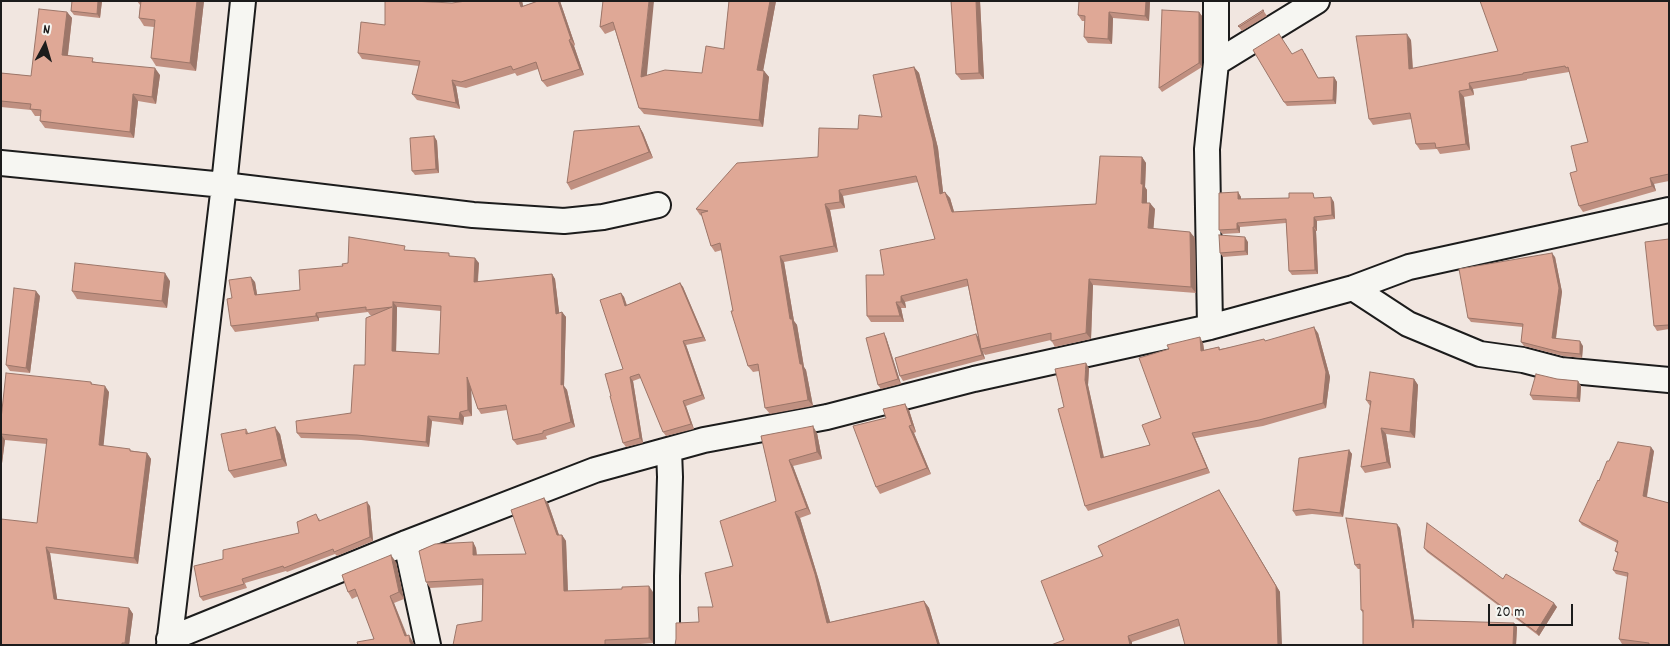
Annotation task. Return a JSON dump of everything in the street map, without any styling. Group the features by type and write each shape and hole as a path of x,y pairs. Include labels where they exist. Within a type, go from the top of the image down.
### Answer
{"street":[{"path":"243,1 224,185 169,642 406,542 595,470 704,440 828,417 974,379 1210,327 1353,288 1409,267 1669,210"},
{"path":"1210,327 1207,148 1216,62 1216,1"},
{"path":"1216,62 1317,1"},
{"path":"1,163 224,185 473,215 564,221 603,216 658,205"},
{"path":"1353,288 1408,324 1480,354 1523,360 1561,370 1669,380"},
{"path":"667,645 670,450"},
{"path":"406,542 428,645"}],"building":[{"path":"72,1 98,1 97,14 71,11"},
{"path":"141,1 197,1 190,63 151,58 155,20 139,18"},
{"path":"385,1 452,3 466,1 519,1 521,7 538,1 558,1 571,39 569,40 580,69 542,81 536,62 513,70 511,66 461,82 452,80 456,103 412,94 420,61 358,53 361,22 385,25"},
{"path":"603,1 649,1 641,77 665,70 702,73 706,46 724,49 729,1 770,1 757,70 764,71 759,120 639,108 613,22 600,27"},
{"path":"951,1 976,1 979,73 956,74"},
{"path":"1079,1 1146,1 1145,16 1109,12 1108,39 1084,37 1085,16 1078,15"},
{"path":"1480,1 1669,1 1669,174 1650,178 1652,186 1579,206 1570,173 1577,171 1571,146 1588,142 1568,67 1566,68 1565,66 1469,83 1470,89 1459,91 1466,144 1436,148 1435,143 1416,144 1410,113 1369,119 1356,36 1407,34 1409,69 1498,51"},
{"path":"39,9 67,12 62,55 93,58 92,62 155,68 152,97 133,94 130,132 40,121 41,110 30,109 31,104 1,101 1,73 31,76"},
{"path":"1162,10 1199,12 1199,63 1159,88"},
{"path":"1263,10 1264,11 1238,26"},
{"path":"1279,34 1292,54 1302,49 1318,78 1334,77 1333,100 1284,102 1253,50"},
{"path":"914,67 933,141 940,194 945,192 952,212 1096,204 1100,156 1142,157 1142,203 1150,203 1148,228 1190,232 1191,287 1089,279 1086,333 1051,341 1051,333 981,349 967,279 901,296 901,302 896,302 900,316 867,316 866,275 884,275 880,250 935,239 916,176 839,190 840,202 825,204 834,246 780,256 790,319 792,319 800,364 802,364 808,400 765,408 758,364 748,366 731,311 733,311 720,243 711,246 701,213 708,211 696,209 737,163 818,157 819,128 858,129 859,115 882,117 873,75"},
{"path":"639,126 649,152 567,183 574,131"},
{"path":"434,136 436,169 412,171 410,138"},
{"path":"1238,192 1238,199 1289,198 1289,193 1313,193 1314,198 1331,197 1332,215 1314,217 1315,270 1289,271 1286,219 1237,223 1237,229 1219,230 1219,193"},
{"path":"1219,235 1245,237 1245,251 1220,253"},
{"path":"349,237 405,246 404,250 449,253 449,256 475,258 474,282 552,274 556,314 562,312 561,385 563,384 571,422 543,431 543,433 513,440 506,405 478,409 467,377 468,410 460,412 459,419 428,416 426,442 357,435 297,433 296,421 351,413 354,365 365,365 366,318 392,307 366,310 366,307 316,313 316,316 231,326 227,299 232,298 229,280 251,277 255,295 300,290 299,270 343,266 342,264 348,263","holes":["393,302 441,306 439,354 392,351"]},
{"path":"1669,239 1669,326 1654,326 1645,242"},
{"path":"1552,253 1559,288 1552,338 1580,341 1580,354 1560,352 1521,342 1523,324 1468,318 1459,269"},
{"path":"75,263 165,273 162,301 72,291"},
{"path":"680,283 703,337 683,341 702,395 683,401 691,424 663,432 639,374 630,377 640,438 623,443 605,374 623,369 600,300 621,293 625,306"},
{"path":"14,288 36,291 26,368 6,365"},
{"path":"1314,327 1326,372 1323,403 1259,420 1192,433 1207,468 1085,506 1058,409 1064,407 1055,369 1086,363 1085,380 1101,458 1150,445 1142,425 1161,418 1139,358 1169,349 1167,345 1200,337 1201,351 1219,347 1219,350 1264,339 1265,341"},
{"path":"884,333 898,379 878,385 866,338"},
{"path":"976,334 982,355 900,376 895,358"},
{"path":"1370,372 1414,379 1410,432 1381,428 1387,462 1361,467 1371,401 1366,400"},
{"path":"6,373 91,382 91,384 105,386 99,445 147,453 134,558 46,547 54,599 129,608 125,643 122,643 122,645 1,645 1,519 37,523 47,439 1,434"},
{"path":"1536,374 1578,381 1577,398 1530,395"},
{"path":"905,404 912,425 909,426 927,468 876,487 853,426 886,418 883,409"},
{"path":"813,426 817,452 789,460 807,508 795,512 815,574 827,623 924,601 938,645 675,645 676,623 699,622 698,607 713,607 705,573 733,566 720,521 776,501 761,436"},
{"path":"275,427 282,459 229,471 221,434 246,429 246,434"},
{"path":"1618,442 1651,447 1643,496 1669,503 1669,645 1649,645 1649,643 1619,639 1628,573 1613,570 1618,552 1615,551 1618,541 1579,521"},
{"path":"1349,450 1340,513 1309,509 1293,511 1299,458"},
{"path":"1219,490 1276,586 1278,645 1185,645 1178,619 1128,636 1130,645 1051,645 1064,640 1041,581 1103,556 1098,546"},
{"path":"544,498 557,535 562,535 564,591 649,586 649,638 605,640 605,645 453,645 457,625 482,621 483,579 426,582 419,551 435,544 473,542 473,555 526,554 511,510"},
{"path":"367,502 370,537 334,552 333,549 284,568 283,566 242,579 244,584 200,597 194,566 223,559 223,550 299,533 297,522 316,514 319,521"},
{"path":"1346,518 1397,524 1413,628 1414,620 1514,623 1513,645 1363,645 1360,564 1355,565"},
{"path":"1427,523 1503,579 1506,574 1554,603 1536,632 1424,548"},
{"path":"391,555 399,592 390,596 405,636 409,635 412,645 358,645 357,642 374,639 355,589 348,592 342,575"}]}
